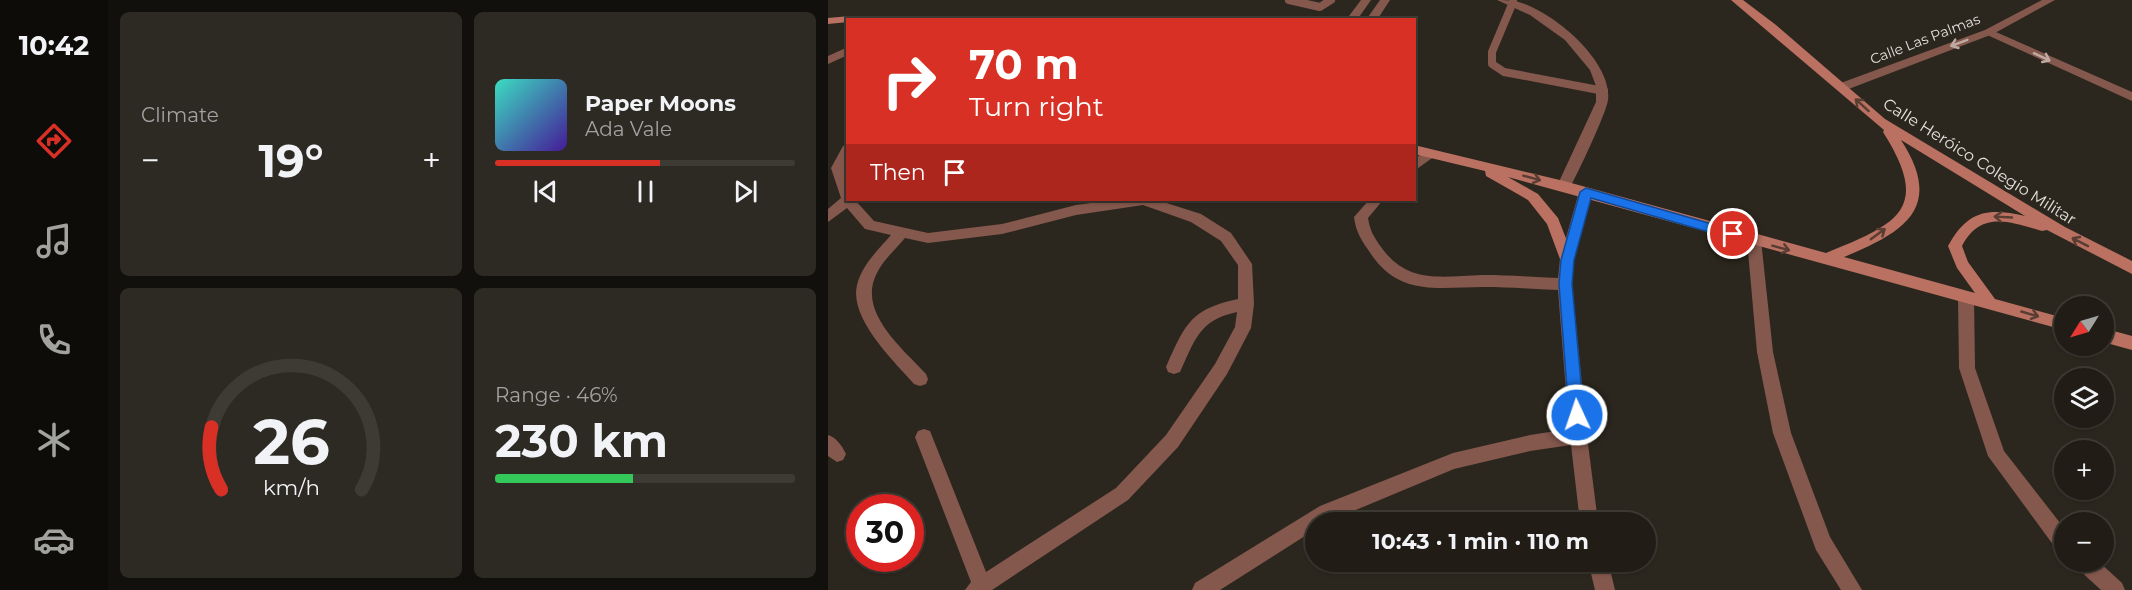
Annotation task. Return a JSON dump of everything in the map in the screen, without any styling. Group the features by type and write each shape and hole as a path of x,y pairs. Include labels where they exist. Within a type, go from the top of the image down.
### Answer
{"main road":[{"name":"Calle Heróico Colegio Militar","path":"1736,0 1772,27 1881,122 2060,231 2132,268"},
{"path":"828,21 846,19"},
{"path":"1825,259 1869,240 1908,210 1914,192 1909,166 1898,143 1881,122"},
{"path":"1416,150 1564,186 2054,321"},
{"path":"1476,163 1533,197 1553,222 1567,260"},
{"path":"1990,303 1962,264 1955,246 1962,230 1979,218 2007,216 2060,231"},
{"path":"2114,338 2132,343"}],"street":[{"path":"1352,18 1366,0"},
{"path":"1372,18 1385,0"},
{"name":"Calle Las Palmas","path":"1842,87 1989,32 2050,0"},
{"path":"1510,1 1540,15 1571,39 1594,69 1604,91 1602,102 1564,186"},
{"path":"1989,32 2132,97"},
{"path":"828,60 846,51"},
{"path":"828,60 846,64"},
{"path":"846,153 838,168 846,193"},
{"path":"1416,165 1430,153"},
{"path":"1586,192 1567,260 1565,284 1578,436 1588,512"},
{"path":"828,217 846,201"},
{"path":"850,201 870,225 928,238 1002,229 1076,210 1136,201"},
{"path":"924,437 979,588 1122,494 1172,441 1221,369 1242,328 1246,304 1245,264 1226,237 1196,218 1146,201"},
{"path":"1376,201 1361,217 1363,232 1386,265 1412,280 1436,283 1484,281 1565,284"},
{"path":"901,233 867,275 863,302 875,326 920,379"},
{"path":"1754,240 1765,352 1782,432 1823,543 1852,590"},
{"path":"1966,298 1967,368 1997,456 2054,530"},
{"path":"1174,367 1191,330 1201,319 1217,309 1246,304"},
{"path":"1202,590 1326,512 1453,462 1530,442 1578,436"},
{"path":"1601,572 1605,590"},
{"path":"2096,572 2115,590"}],"lane":[{"path":"1289,0 1320,7 1330,0"},
{"path":"1510,1 1492,52 1492,64 1504,72 1604,91"}],"route":[{"path":"1577,415 1565,284 1567,260 1586,192 1733,234"}]}
